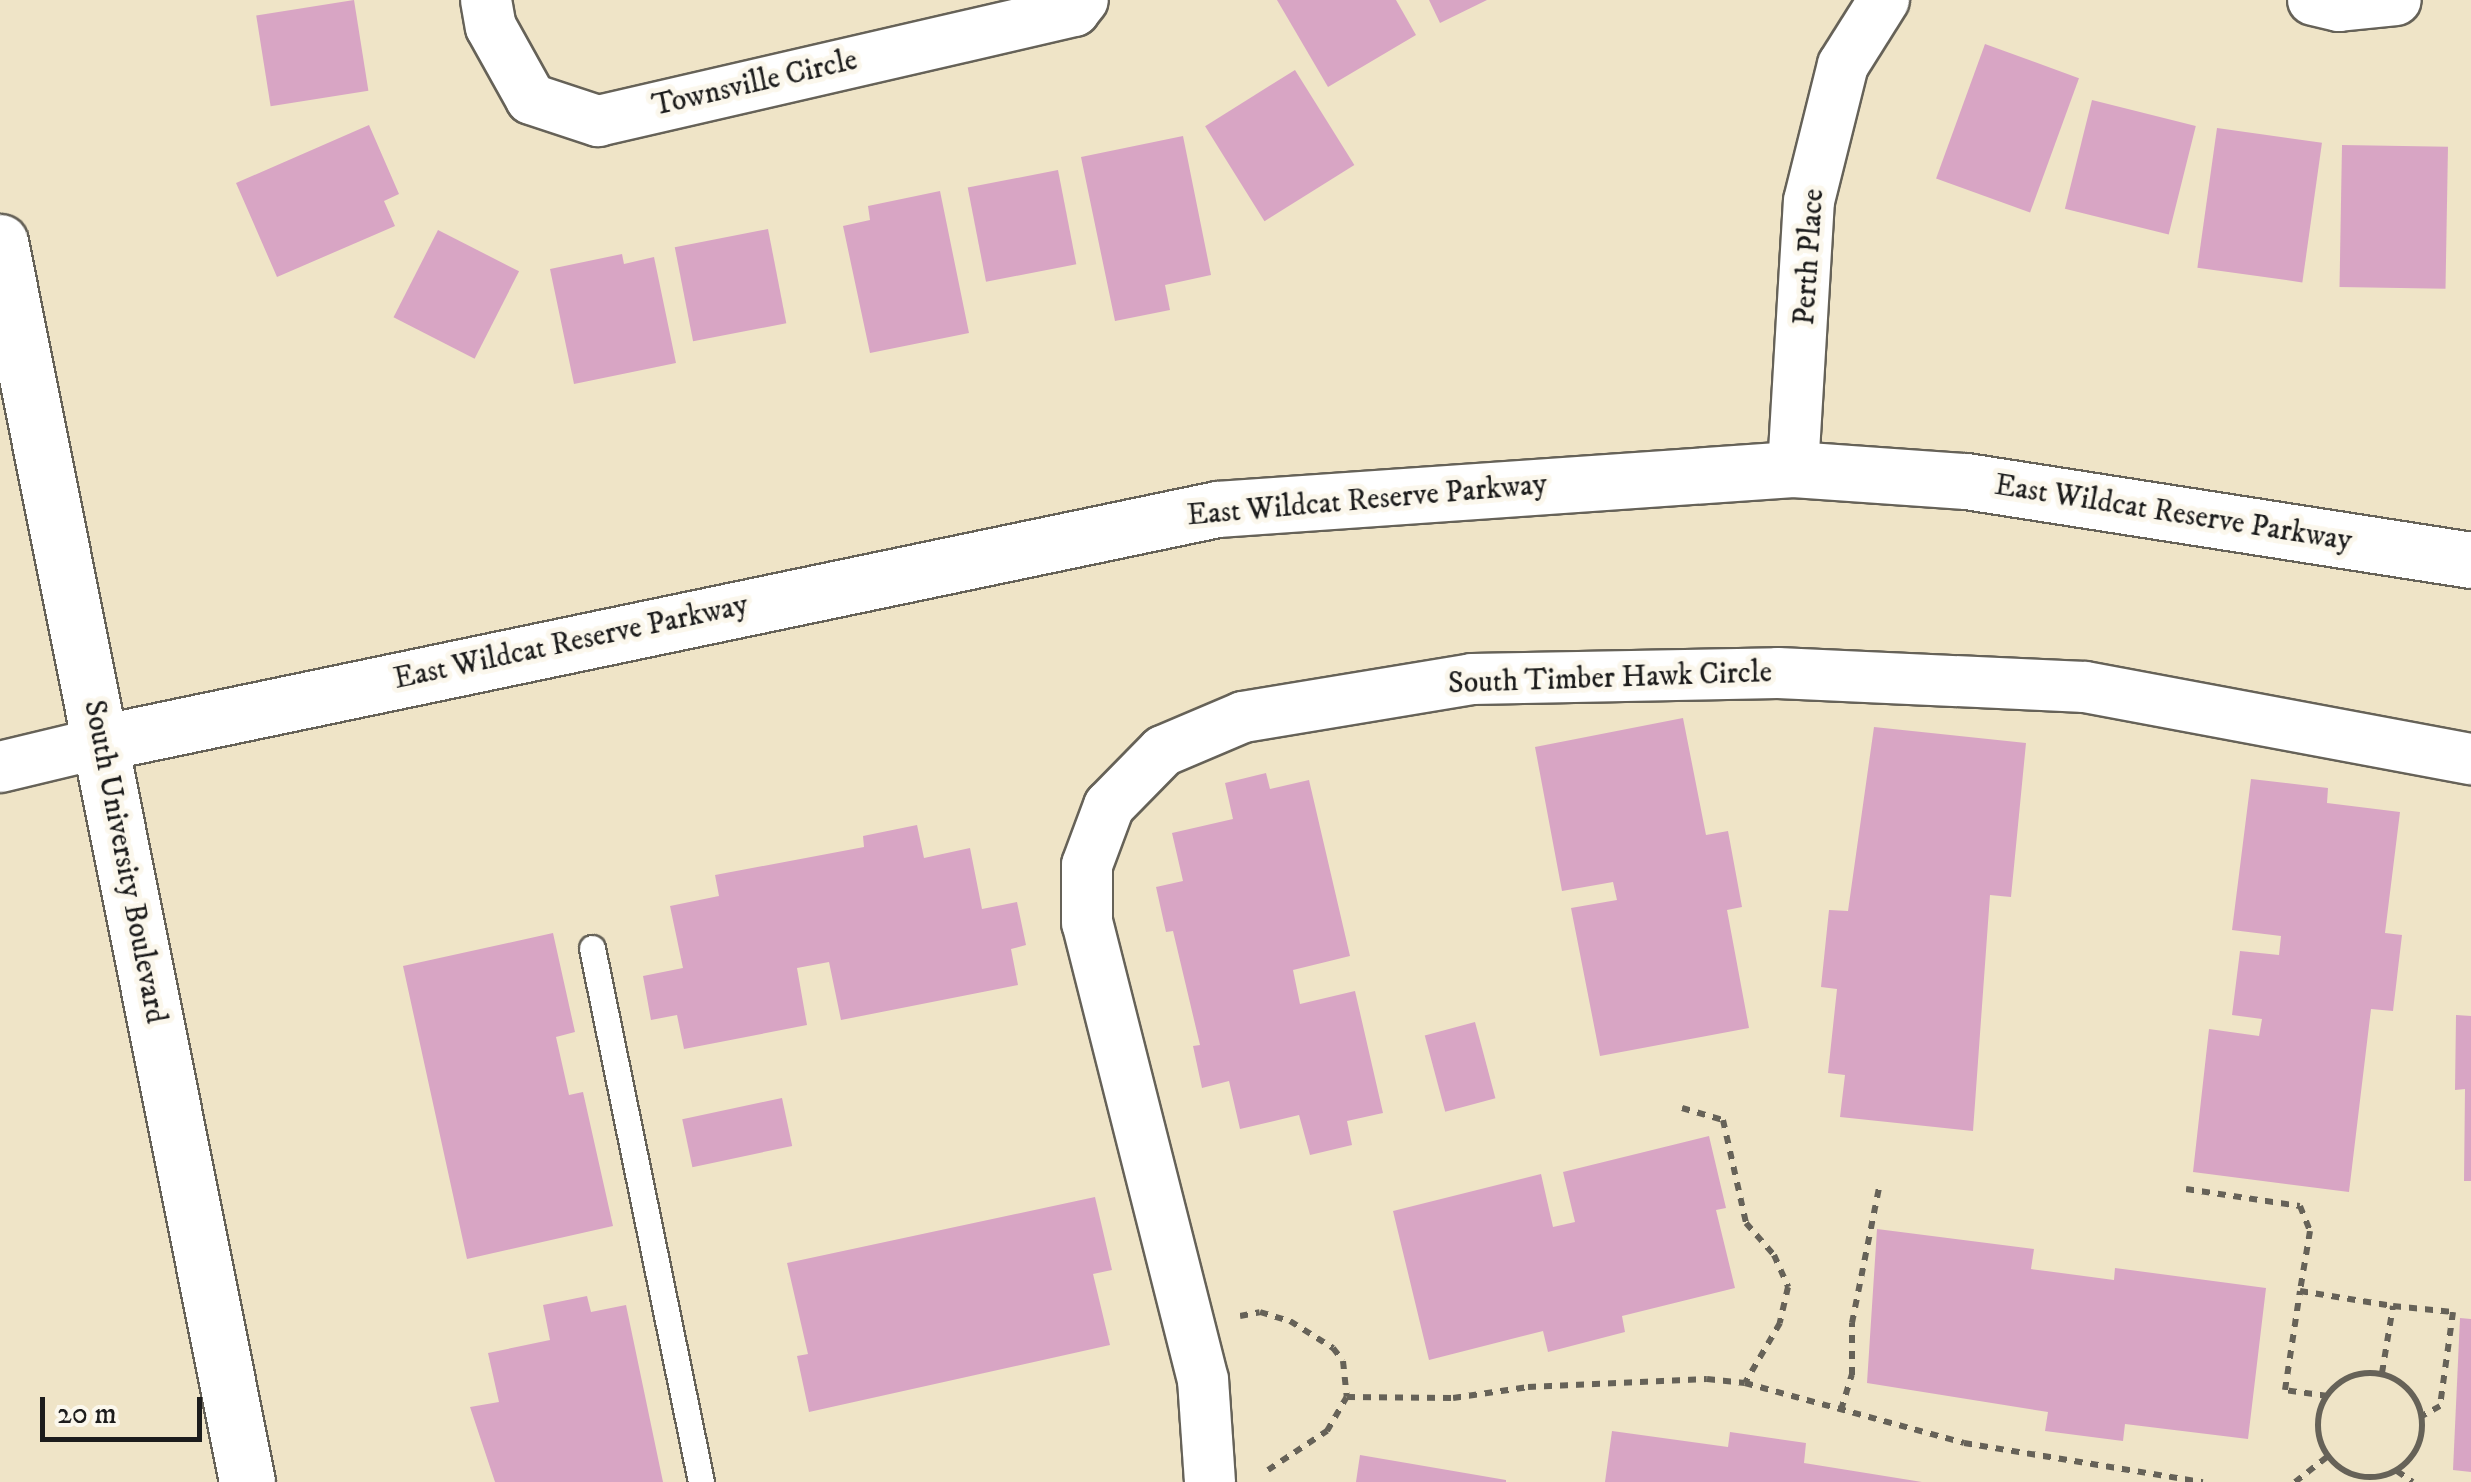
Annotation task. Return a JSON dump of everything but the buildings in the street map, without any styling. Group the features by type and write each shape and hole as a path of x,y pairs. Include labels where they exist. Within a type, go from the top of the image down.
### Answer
{"main road":[{"name":"South University Boulevard","path":"0,242 247,1482"},
{"name":"East Wildcat Reserve Parkway","path":"100,742 1216,509 1793,468 1966,481 2471,560"}],"street":[{"name":"Townsville Circle","path":"486,0 491,27 530,98 598,121 1074,11 1084,0"},
{"name":"Perth Place","path":"1793,468 1809,201 1843,65 1884,0"},
{"path":"2313,0 2339,6 2396,0"},
{"name":"South Timber Hawk Circle","path":"1210,1482 1203,1380 1087,923 1087,865 1108,806 1163,751 1244,717 1472,679 1778,672 2085,686 2471,760"},
{"path":"0,767 100,742"}],"lane":[{"path":"592,948 701,1482"}],"path":[{"path":"1682,1108 1724,1120 1746,1224 1774,1255 1788,1287 1780,1323 1745,1383"},
{"path":"1841,1410 1852,1374 1852,1323 1879,1188"},
{"path":"2186,1188 2300,1206 2310,1231 2285,1390 2328,1396"},
{"path":"2300,1291 2453,1312 2440,1406 2422,1416"},
{"path":"2382,1374 2393,1306"},
{"path":"1190,1325 1260,1312 1290,1321 1333,1348 1342,1361 1347,1397 1327,1431 1268,1470"},
{"path":"2397,1471 2420,1444 2422,1416 2412,1392 2382,1374 2347,1378 2328,1396 2318,1421 2328,1456 2352,1474 2397,1471 2413,1482"},
{"path":"1347,1397 1453,1398 1640,1381 1745,1383 1964,1443 2203,1482"},
{"path":"2295,1482 2328,1456"}]}
